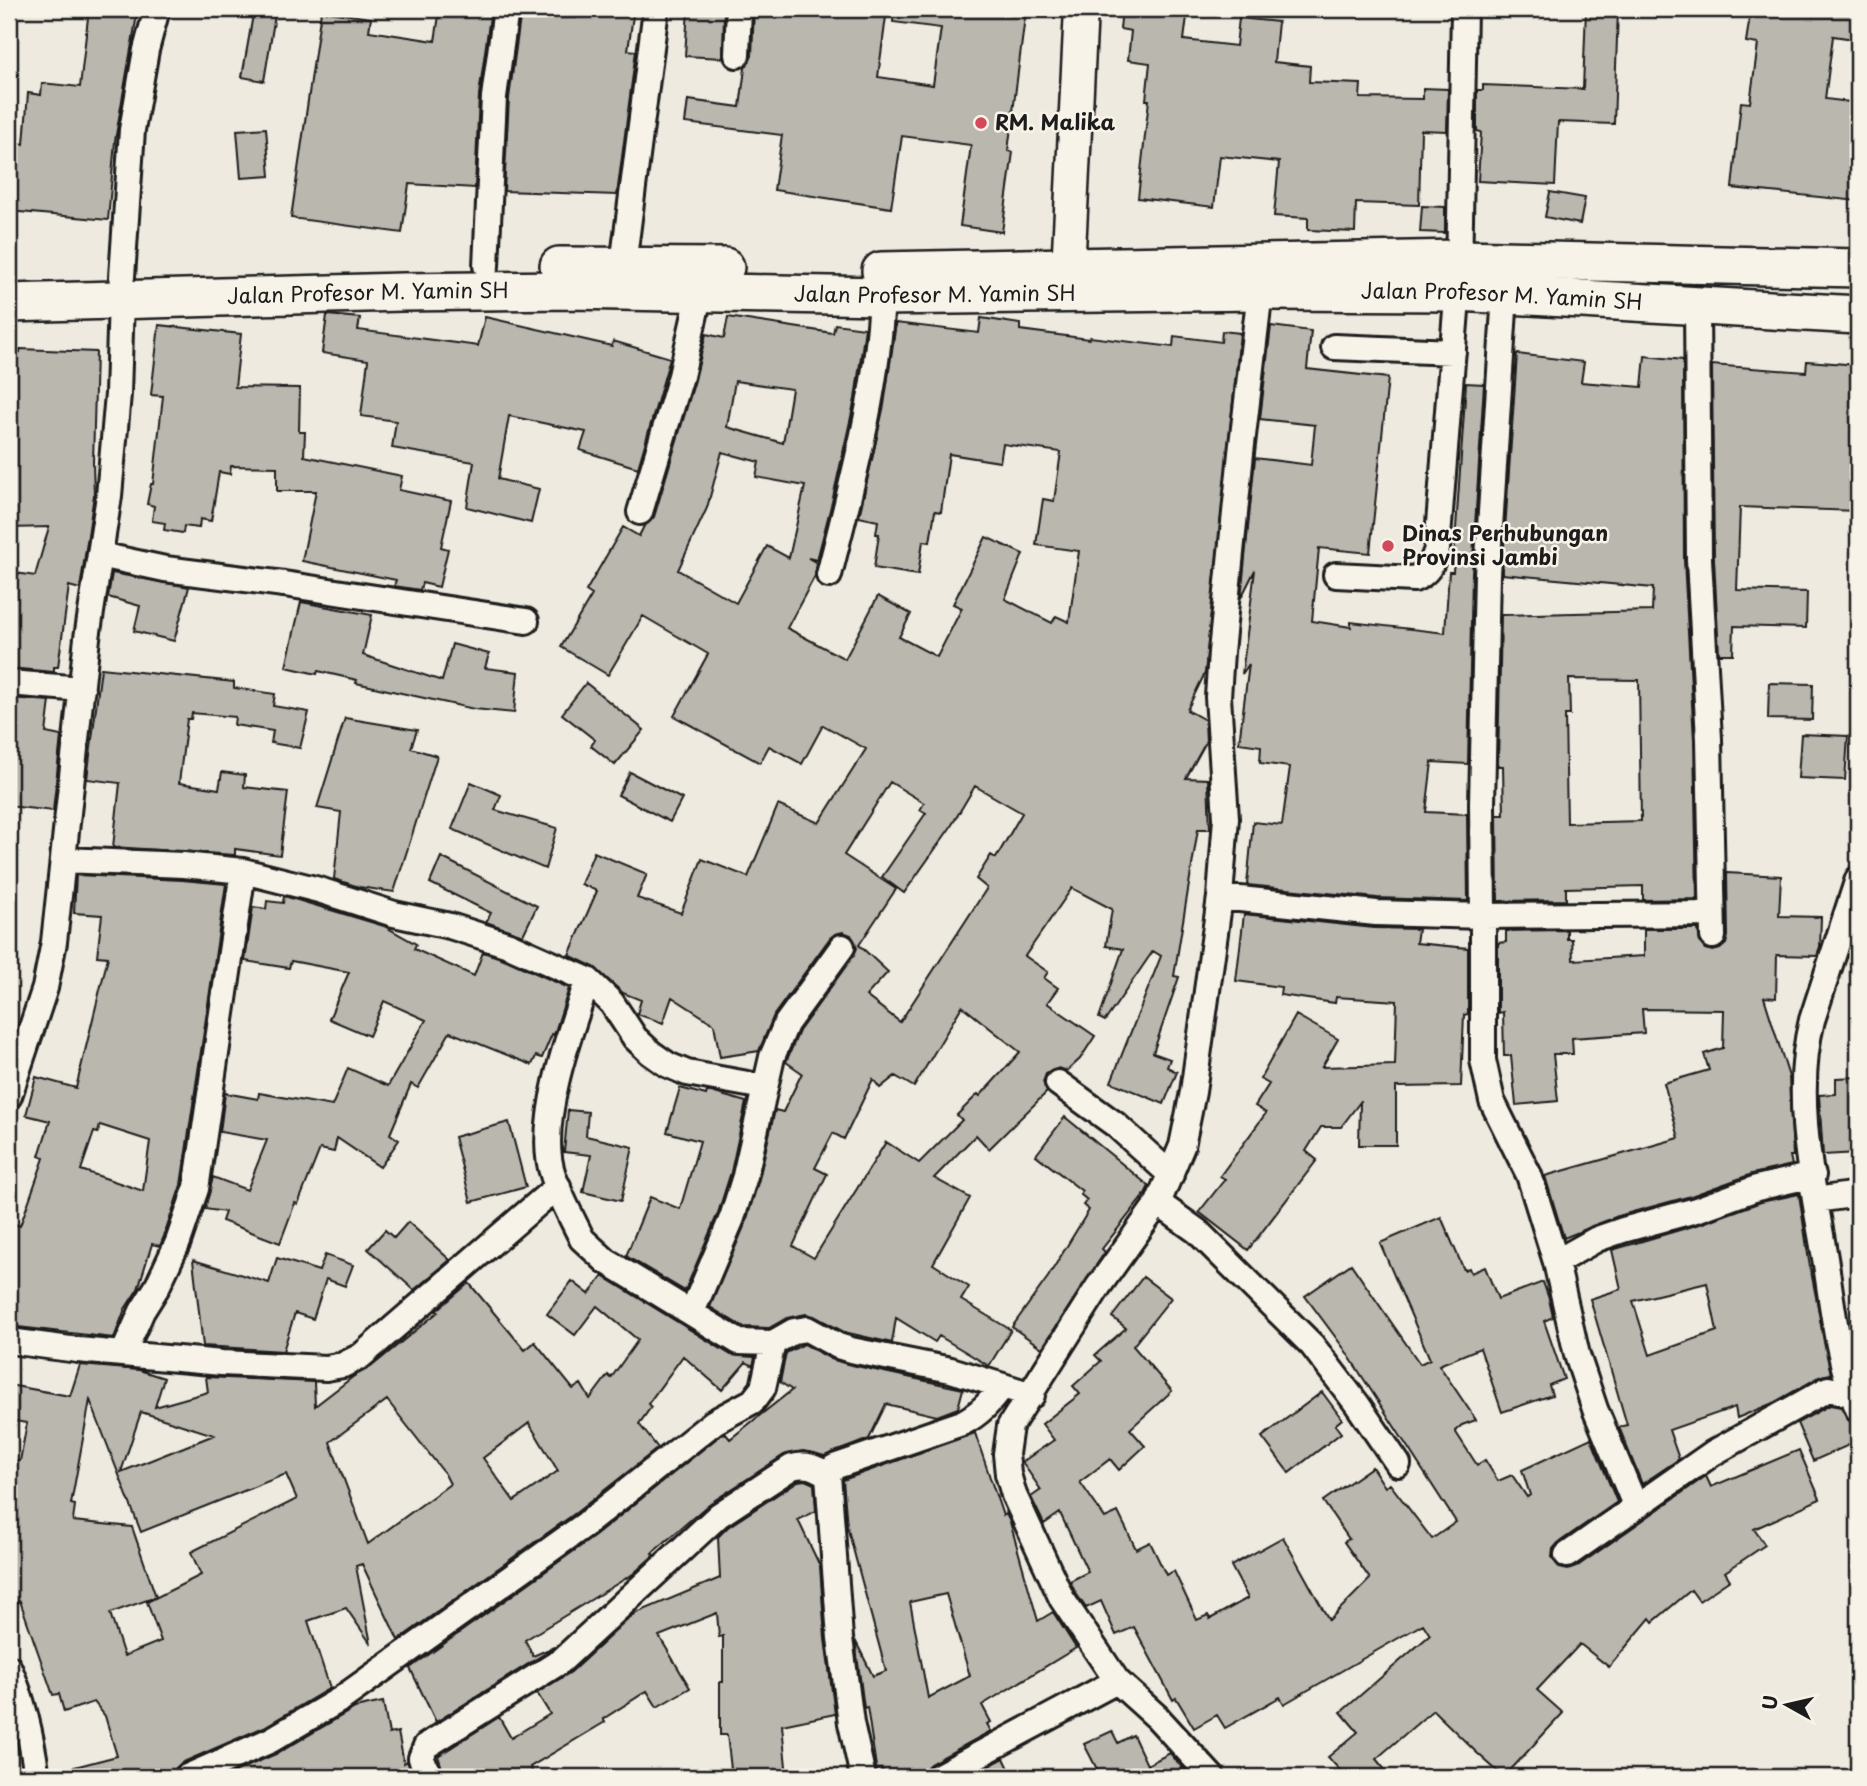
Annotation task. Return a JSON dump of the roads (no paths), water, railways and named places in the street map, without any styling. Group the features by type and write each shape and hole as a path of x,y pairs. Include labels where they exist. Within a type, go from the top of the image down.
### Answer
{"highway":[{"name":"Jalan Profesor M. Yamin SH","path":"402,279 486,266 623,265 882,271 1260,291 1459,275 1505,294 1858,315"},
{"name":"Jalan Profesor M. Yamin SH","path":"9,303 122,288 402,279 570,290 882,296 1068,280 1858,268"},
{"name":"Jalan Profesor M. Yamin SH","path":"9,278 122,288"}],"main road":[{"path":"1068,280 1081,9"}],"street":[{"path":"9,1096 45,988 54,942 89,623 109,496 118,394 132,130 146,50 157,9"},
{"path":"486,266 494,96 506,9"},
{"path":"623,265 656,9"},
{"path":"737,55 739,9"},
{"path":"1336,575 1414,579 1429,569 1437,549 1459,275 1464,9"},
{"path":"1212,1777 1157,1717 1117,1681 1062,1598 1014,1496 1006,1454 1010,1426 1098,1287 1158,1203 1182,1146 1193,1092 1220,897 1226,818 1218,697 1241,453 1260,291"},
{"path":"640,512 681,376 700,292"},
{"path":"1505,294 1487,574 1482,791 1483,1060 1487,1083 1498,1114 1529,1175 1556,1262 1574,1343 1595,1409 1635,1505"},
{"path":"829,575 858,461 875,367 882,296"},
{"path":"1220,897 1376,913 1712,925 1709,739 1699,559 1697,305"},
{"path":"1334,347 1453,352"},
{"path":"99,560 284,584 526,621"},
{"path":"9,683 82,689"},
{"path":"64,860 183,865 243,871 319,890 394,914 450,926 509,945 588,980 612,1003 635,1038 668,1065 687,1073 764,1087"},
{"path":"123,1354 178,1242 195,1189 243,871"},
{"path":"1855,1401 1835,1318 1816,1200 1803,1076 1806,1043 1858,878"},
{"path":"692,1312 714,1263 745,1176 772,1057 786,1024 842,947"},
{"path":"588,980 566,1045 550,1111 552,1173 588,1247 606,1261 739,1342 772,1343 794,1331 807,1329 851,1350 951,1370 1031,1395"},
{"path":"1058,1083 1133,1139 1171,1175"},
{"path":"1556,1262 1597,1239 1623,1230 1696,1210 1757,1188 1813,1175"},
{"path":"9,1341 222,1363 326,1367 343,1365 361,1356 558,1186"},
{"path":"1816,1200 1858,1194"},
{"path":"1158,1203 1213,1245 1312,1345 1398,1464"},
{"path":"187,1777 271,1740 341,1699 586,1524 714,1422 753,1401 763,1388 772,1343"},
{"path":"863,1777 851,1723 840,1638 828,1475 834,1467 976,1416 1002,1387"},
{"path":"1567,1555 1713,1453 1828,1389 1855,1401"},
{"path":"430,1777 421,1758 426,1746 561,1661 719,1515 792,1467 803,1464 828,1475"},
{"path":"9,1668 18,1687 34,1749 37,1777"},
{"path":"937,1777 1117,1681"}],"place":[{"name":"RM. Malika","path":"981,123"},
{"name":"Dinas Perhubungan Provinsi Jambi","path":"1388,546"}]}
